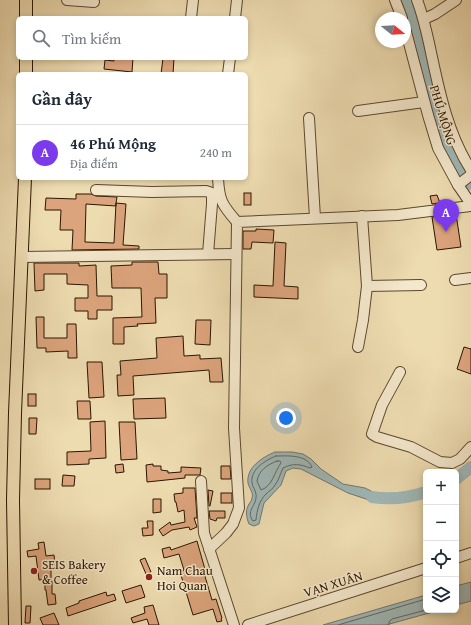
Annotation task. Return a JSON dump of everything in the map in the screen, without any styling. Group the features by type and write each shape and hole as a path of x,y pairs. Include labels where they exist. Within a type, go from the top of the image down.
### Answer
{"main road":[{"path":"26,0 26,16"},
{"path":"26,60 26,72"},
{"path":"15,625 12,500 25,180"}],"street":[{"path":"67,0 94,2"},
{"path":"191,16 193,0"},
{"path":"235,16 237,0"},
{"path":"395,0 400,12"},
{"path":"417,0 424,19 441,99 454,136 465,160 466,177"},
{"path":"424,19 435,14 456,0"},
{"name":"PHÚ MỘNG","path":"410,48 438,148 466,177 471,205"},
{"path":"228,72 230,60"},
{"path":"358,112 424,102"},
{"path":"309,118 315,218"},
{"path":"209,549 233,524 239,508 234,428 237,222 221,202 218,192 218,180"},
{"path":"96,190 152,192 206,191 212,193 208,254"},
{"path":"237,222 398,215 471,205"},
{"path":"358,347 367,286 362,216"},
{"path":"22,257 236,254"},
{"path":"455,280 471,278"},
{"path":"367,286 421,285"},
{"path":"400,372 382,405 372,434 411,447 440,462 452,463 460,459 471,447"},
{"path":"201,482 204,534 234,625"},
{"path":"459,557 471,553"},
{"name":"VẠN XUÂN","path":"248,625 423,569"}],"water":[{"path":"275,452 292,452 303,454 343,484 365,488 387,499 372,501 348,493 301,469 293,468 286,471 281,485 264,503 259,524 254,526 249,524 247,511 248,505 252,500 252,492 248,483 248,477 252,467 256,463"},
{"path":"471,582 471,601 459,604 459,585"},
{"path":"423,596 423,613 429,613 386,625 323,625"}],"building":[{"path":"105,60 133,60 132,72 104,69"},
{"path":"163,60 174,60 173,72 161,72"},
{"path":"244,193 251,193 251,205 244,205"},
{"path":"76,194 91,194 96,196 117,197 116,203 126,204 123,245 139,246 139,249 72,250 73,230 60,230 61,210 45,210 46,198 76,199","holes":["86,204 116,206 114,243 85,242"]},
{"path":"437,195 440,203 432,204 430,196"},
{"path":"456,214 461,247 437,250 432,217"},
{"path":"256,229 274,230 273,243 252,242 251,249 243,249 243,231 256,231"},
{"path":"275,242 286,243 284,286 298,287 298,299 254,297 254,285 273,286"},
{"path":"132,262 158,262 159,274 167,274 167,298 155,298 156,323 137,324 138,326 124,327 124,344 113,344 113,318 142,317 141,288 112,288 111,266 132,265"},
{"path":"34,263 79,263 79,266 96,265 97,296 112,296 112,310 97,310 97,319 88,319 88,311 75,311 75,298 88,298 88,285 67,284 67,274 44,274 44,290 35,291"},
{"path":"36,317 44,317 44,338 67,338 67,324 76,324 77,358 68,358 68,351 46,352 46,348 37,348"},
{"path":"196,320 211,320 210,345 195,344"},
{"path":"183,336 184,356 200,355 200,359 221,358 223,382 210,382 209,370 133,376 134,395 118,396 117,375 121,375 120,361 157,358 156,338"},
{"path":"464,347 471,349 471,374 457,369"},
{"path":"87,362 102,362 104,397 89,398"},
{"path":"28,394 36,394 36,406 28,406"},
{"path":"165,398 166,418 134,419 133,399"},
{"path":"77,401 90,401 91,419 78,419"},
{"path":"29,418 37,418 36,434 29,434"},
{"path":"105,421 106,458 89,459 89,464 67,465 67,452 91,451 90,422"},
{"path":"119,422 135,422 137,459 121,460"},
{"path":"123,464 124,472 116,473 115,465"},
{"path":"153,464 153,466 161,466 161,470 168,471 168,473 181,472 181,467 201,468 200,475 185,475 185,478 147,482 146,465"},
{"path":"221,466 230,466 231,479 221,479"},
{"path":"63,475 75,476 74,486 62,486"},
{"path":"35,479 50,479 50,489 35,489"},
{"path":"183,488 195,488 197,518 194,518 197,527 190,530 189,527 172,530 163,536 159,530 170,522 171,525 185,522 184,510 178,512 174,494 183,493"},
{"path":"208,490 213,491 210,506 209,506"},
{"path":"221,493 232,493 232,503 221,503"},
{"path":"153,499 161,499 161,512 153,513"},
{"path":"209,511 225,511 225,518 217,518 216,521 210,519"},
{"path":"147,521 153,521 153,535 143,536 142,528 148,528"},
{"path":"197,541 212,600 216,599 222,621 217,622 213,609 193,615 180,572 184,570 179,554 164,558 162,549 170,547 171,550"},
{"path":"44,542 46,556 54,555 55,565 51,566 51,581 52,594 55,594 56,604 48,605 45,590 45,579 39,580 36,556 28,557 27,551 39,549 38,543"},
{"path":"145,558 151,572 146,574 140,560"},
{"path":"141,585 145,597 126,603 122,591"},
{"path":"106,592 107,596 114,594 116,600 68,616 66,608 79,603 79,601"},
{"path":"153,605 159,625 149,625 147,619 133,623 131,618 145,613 144,607"},
{"path":"26,606 31,606 30,623 25,623"},
{"path":"54,613 59,625 43,625 40,618"}],"waterway":[{"path":"404,0 412,22 440,124 453,155 471,184"},
{"path":"459,477 471,467"},
{"path":"372,497 399,498 423,493"}],"place":[{"name":"46 Phú Mộng","path":"446,232"},
{"name":"SEIS Bakery & Coffee","path":"34,571"},
{"name":"Nam Chau Hoi Quan","path":"149,577"}]}
